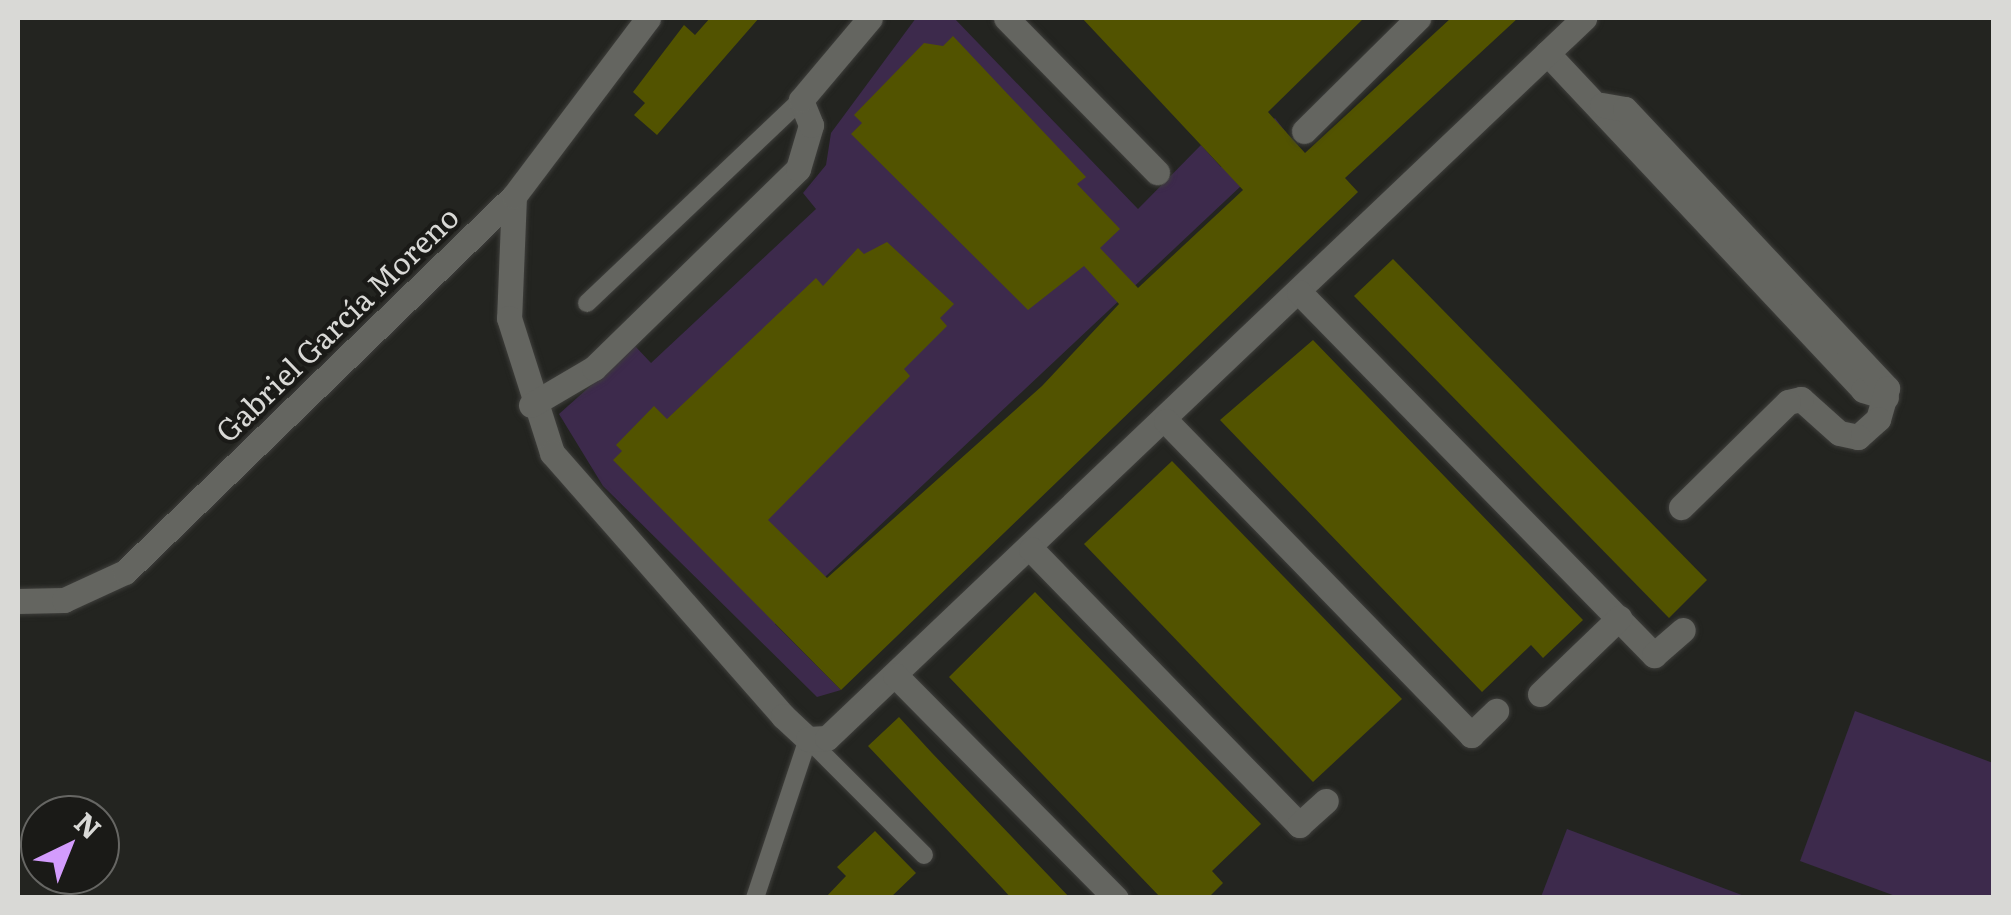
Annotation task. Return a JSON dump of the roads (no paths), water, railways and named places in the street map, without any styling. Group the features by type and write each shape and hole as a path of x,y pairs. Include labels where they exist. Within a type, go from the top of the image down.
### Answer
{"street":[{"name":"Gabriel García Moreno","path":"18,601 64,600 125,572 514,196 648,18"},
{"path":"531,405 594,368 798,169 812,125 801,100 870,18"},
{"path":"1006,18 1157,172"},
{"path":"1304,131 1418,18"},
{"path":"514,196 510,318 531,405 552,453 630,549 808,739 828,738 1166,422 1579,19"},
{"path":"1546,53 1602,104 1611,126 1863,390 1886,397 1858,437 1839,432 1801,398 1788,402 1682,507"},
{"path":"1299,292 1654,655 1682,630"},
{"path":"1166,422 1471,735 1496,711"},
{"path":"1031,549 1299,826 1326,801"},
{"path":"1540,694 1620,618"},
{"path":"895,674 1116,898"}],"lane":[{"path":"587,303 801,100"},
{"path":"755,898 808,739 924,855"}]}
